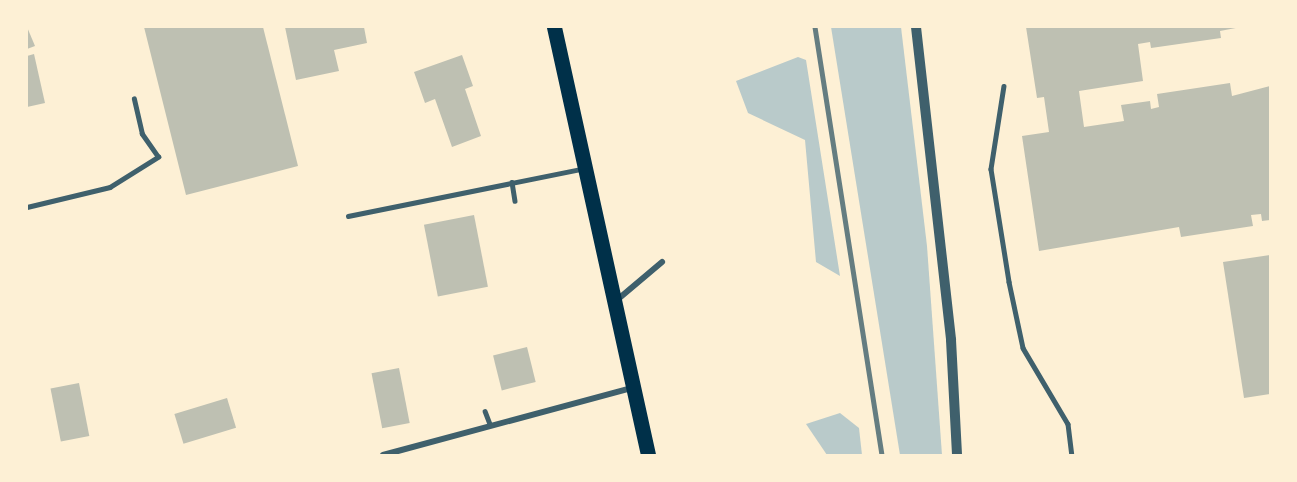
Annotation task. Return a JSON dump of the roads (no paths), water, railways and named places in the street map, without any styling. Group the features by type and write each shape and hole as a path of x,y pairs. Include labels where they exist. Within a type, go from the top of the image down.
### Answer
{"main road":[{"path":"554,27 648,455"}],"street":[{"path":"916,27 951,340 957,455"},
{"path":"614,302 662,262"},
{"path":"383,455 490,424 632,388"}],"lane":[{"path":"1004,86 990,169 1009,282 1023,348 1068,423 1072,455"},
{"path":"27,207 110,187 158,157 142,134 134,99"},
{"path":"348,216 585,168"},
{"path":"512,182 514,201"},
{"path":"485,411 490,424"}],"railway":[{"path":"815,27 882,455"}]}
